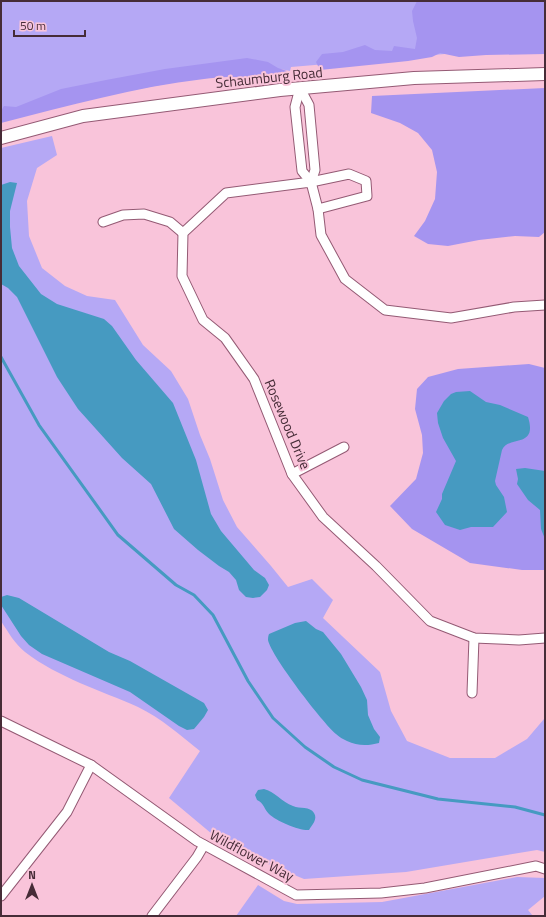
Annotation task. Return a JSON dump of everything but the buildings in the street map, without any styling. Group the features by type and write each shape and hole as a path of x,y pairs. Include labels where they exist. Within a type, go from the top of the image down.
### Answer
{"main road":[{"name":"Schaumburg Road","path":"1,138 83,116 186,101 300,88 414,78 545,74"}],"street":[{"path":"300,88 309,105 315,170 311,182"},
{"path":"300,88 295,107 302,172 311,182 318,209 321,235 345,280 385,310 451,318 514,307 545,305"},
{"path":"103,222 124,215 144,214 170,222 184,233 226,193 311,182 349,174 366,181 367,196 318,209"},
{"name":"Rosewood Drive","path":"184,233 182,276 203,320 225,338 254,379 292,474 323,517 376,566 430,621 474,638 519,640 545,638"},
{"path":"292,474 344,447"},
{"path":"472,693 474,638"},
{"name":"Wildflower Way","path":"1,721 91,765 197,841 296,895 381,893 425,888 536,866 545,869"},
{"path":"1,896 66,812 91,765"},
{"path":"152,916 197,857 204,845"}],"shaded area":[{"path":"1,1 545,1 492,50 291,67 290,71 280,69 249,70 154,86 1,117"},
{"path":"417,1 545,1 545,54 459,57 440,53 432,57 408,61 320,70 316,62 322,54 343,52 365,45 375,50 392,51 394,46 415,49 417,38 412,11"},
{"path":"247,58 268,62 287,71 280,75 266,78 219,77 178,82 102,98 1,123 1,111 4,106 16,107 61,89 165,69"},
{"path":"545,88 545,232 539,237 515,236 479,240 448,246 428,244 414,236 425,221 435,199 437,172 432,150 418,133 400,123 371,113 372,96"},
{"path":"52,136 57,155 37,168 27,201 29,236 42,268 65,286 87,296 115,300 143,345 171,371 188,399 223,500 237,527 288,587 312,579 333,600 323,618 380,672 391,711 407,741 450,758 495,758 527,739 544,719 545,852 537,850 406,872 304,879 263,862 218,839 169,798 200,751 170,727 146,711 80,683 38,661 21,649 9,634 1,621 1,148"},
{"path":"529,364 545,368 545,570 522,570 470,563 412,529 390,506 416,479 423,453 422,435 415,409 417,389 428,377 458,369"},
{"path":"517,877 545,878 545,896 528,910 533,916 236,916 258,885 284,901 297,904 382,902"}],"water":[{"path":"10,182 17,183 10,211 10,227 12,248 19,266 41,294 57,304 104,319 112,326 136,360 173,403 196,460 211,514 221,531 254,570 265,578 269,585 267,590 260,597 246,597 239,590 236,580 229,572 198,550 174,529 151,484 122,458 78,409 57,377 17,297 8,288 1,284 1,185"},
{"path":"470,391 486,402 500,405 528,417 530,427 529,434 526,438 510,443 502,450 495,481 504,497 507,512 493,527 471,527 460,530 445,525 436,512 456,461 443,438 438,423 437,413 444,401 451,394"},
{"path":"525,468 545,471 545,539 541,529 540,510 528,500 517,484 518,479 516,469"},
{"path":"7,595 19,598 109,652 130,661 204,703 208,710 204,717 194,729 187,730 130,692 42,654 29,645 21,636 1,605 1,597"},
{"path":"306,621 316,629 323,632 341,654 361,687 367,700 368,715 374,729 380,737 379,743 359,745 351,743 337,735 310,704 278,660 268,640 269,634 295,623"},
{"path":"258,790 268,790 289,804 296,807 310,809 315,815 315,820 309,830 288,825 272,817 257,800 255,795"}],"waterway":[{"path":"1,357 39,425 118,535 176,585 194,595 213,615 248,681 273,718 305,747 334,767 362,780 438,799 515,807 545,815"}]}
